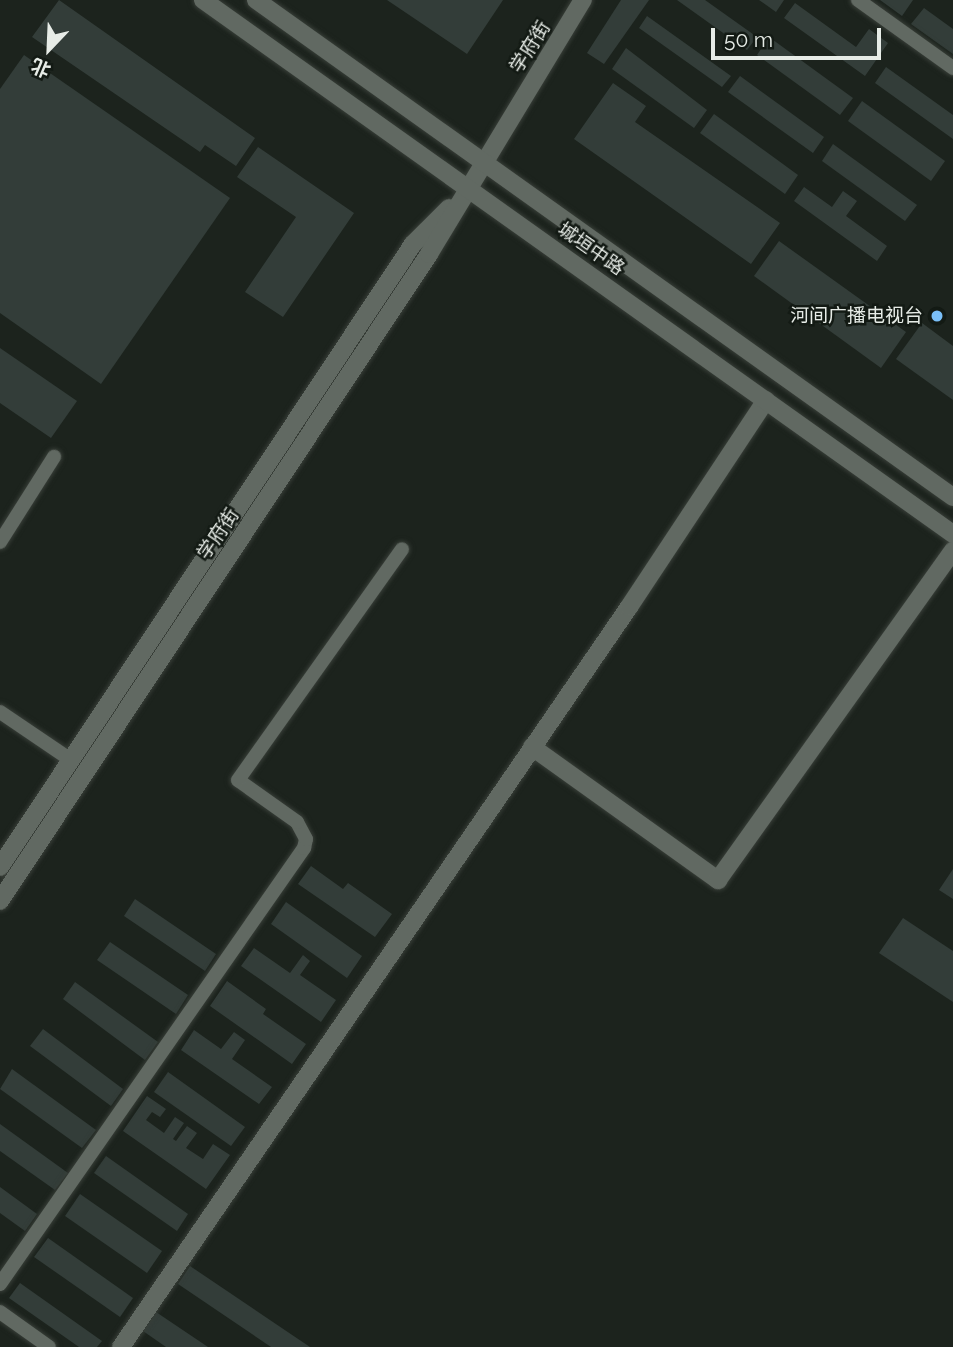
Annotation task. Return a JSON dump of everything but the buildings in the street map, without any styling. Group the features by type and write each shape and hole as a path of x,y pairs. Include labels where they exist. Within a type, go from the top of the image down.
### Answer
{"street":[{"name":"城垣中路","path":"203,0 953,534"},
{"name":"城垣中路","path":"256,0 953,497"},
{"name":"学府街","path":"0,901 429,254 583,0"},
{"name":"学府街","path":"0,867 413,244 468,188"},
{"path":"121,1347 766,400"},
{"path":"532,747 718,880 953,550"}],"lane":[{"path":"858,0 953,68"},
{"path":"0,542 54,457"},
{"path":"0,1284 304,848 306,839 298,822 238,780 402,549"},
{"path":"0,712 71,760"},
{"path":"0,1312 49,1347"}],"place":[{"name":"河间广播电视台","path":"937,316"}]}
